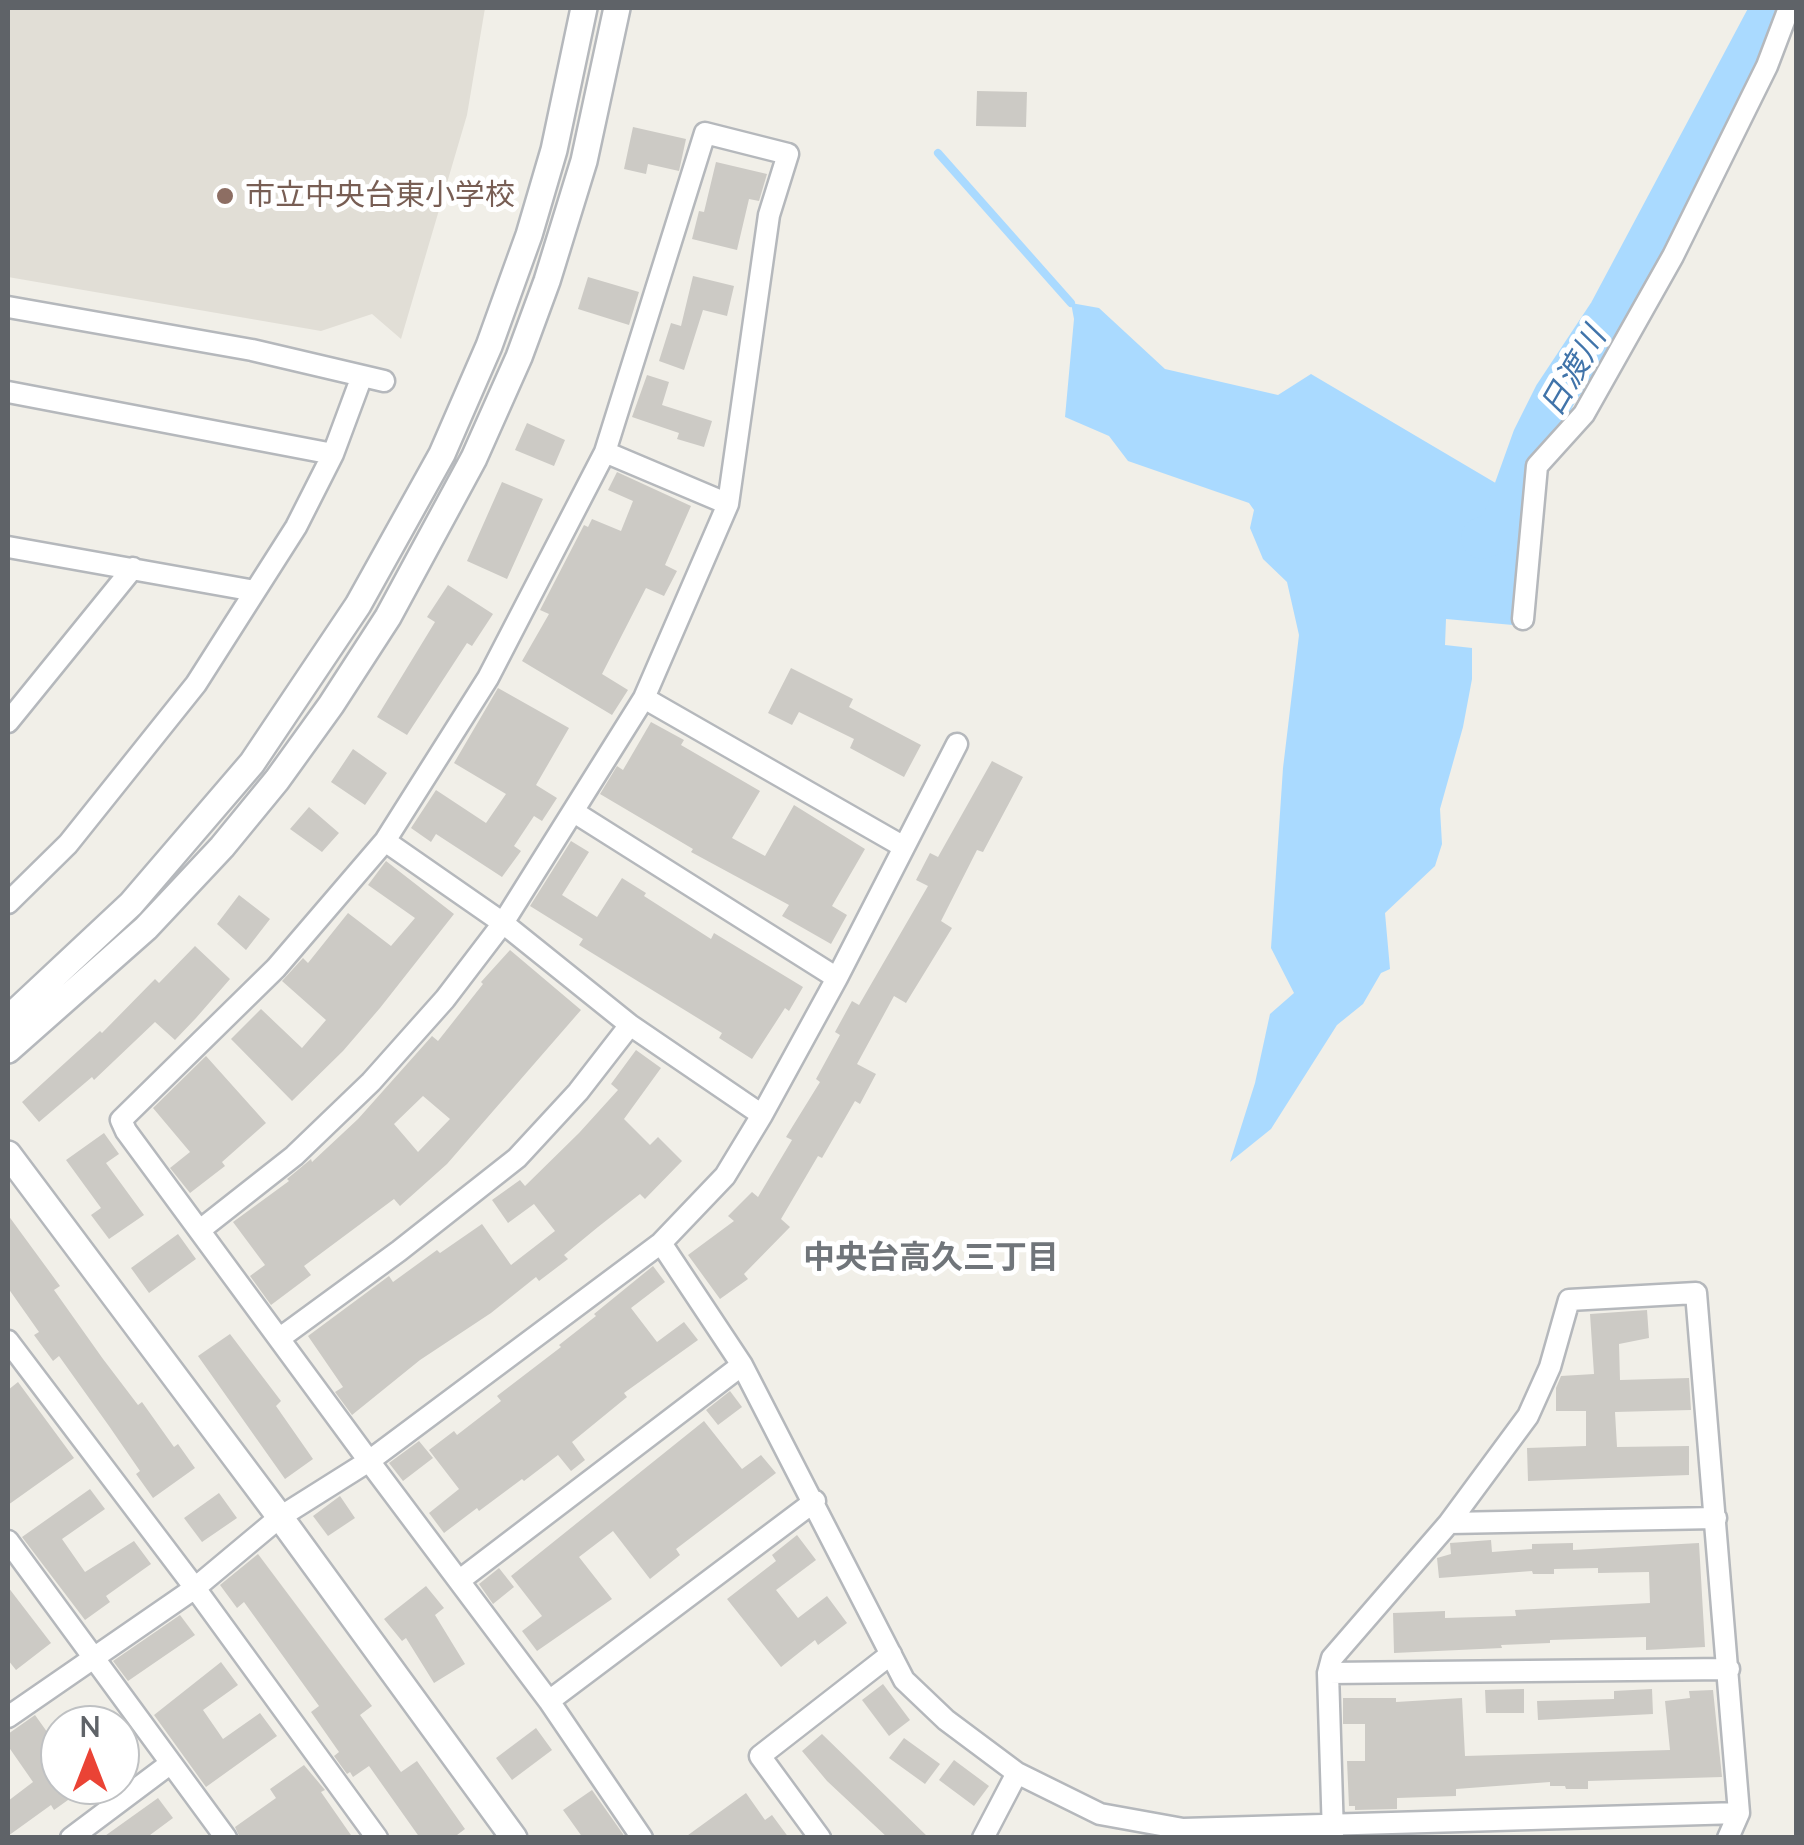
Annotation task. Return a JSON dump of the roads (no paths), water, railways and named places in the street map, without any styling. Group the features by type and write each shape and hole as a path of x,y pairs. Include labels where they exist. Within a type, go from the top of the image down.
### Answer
{"street":[{"path":"8,1020 131,904 252,763 358,605 442,454 489,346 529,235 554,150 584,8"},
{"path":"8,1050 146,928 222,848 288,765 388,617 474,458 519,357 584,161 616,8"},
{"path":"1522,618 1536,466 1584,414 1673,256 1727,152 1789,8"},
{"path":"200,1230 294,1156 372,1082 446,999 503,922 644,698 728,504 769,215 788,154 705,133 605,452 488,678 384,841 276,968 121,1120 200,1230 369,1461 550,1702 642,1838"},
{"path":"8,306 252,350 384,381"},
{"path":"8,903 68,844 196,684 296,527 333,454 362,376"},
{"path":"8,392 333,454"},
{"path":"605,452 728,504"},
{"path":"8,547 255,592"},
{"path":"8,722 16,704 133,568"},
{"path":"644,698 904,847"},
{"path":"8,1717 196,1588 280,1517 369,1461 661,1242 725,1176 762,1115 957,744"},
{"path":"574,812 837,978"},
{"path":"384,841 503,922 630,1025 762,1115"},
{"path":"280,1338 516,1158 578,1092 630,1025"},
{"path":"8,1154 514,1838"},
{"path":"661,1242 742,1364 904,1680 946,1720 1017,1773 1100,1814 1184,1829 1333,1831 1739,1814"},
{"path":"1333,1831 1328,1673 1332,1658 1449,1522 1528,1416 1550,1367 1569,1300 1696,1293 1739,1814 1728,1838"},
{"path":"8,1341 196,1588 377,1838"},
{"path":"460,1580 742,1364"},
{"path":"550,1702 815,1501"},
{"path":"1449,1522 1716,1518"},
{"path":"8,1541 226,1838"},
{"path":"820,1838 760,1756 891,1654"},
{"path":"1328,1673 1728,1669"},
{"path":"71,1838 172,1764"},
{"path":"983,1838 1017,1773"}],"water":[{"path":"1071,303 1099,308 1165,369 1278,395 1311,374 1521,498 1513,625 1446,619 1445,645 1472,648 1472,679 1440,809 1442,844 1435,866 1385,913 1390,969 1381,973 1363,1004 1337,1025 1271,1129 1230,1162 1255,1083 1270,1014 1294,993 1271,948 1283,768 1299,635 1287,582 1263,559 1250,528 1254,510 1249,503 1128,461 1109,436 1065,417 1074,319"}],"waterway":[{"name":"日渡川","path":"1482,538 1500,531 1533,439 1555,395 1610,312 1772,8"},
{"path":"938,153 1071,303"}],"place":[{"name":"市立中央台東小学校","path":"225,196"}],"district":[{"name":"中央台高久三丁目","path":"931,1258"}]}
